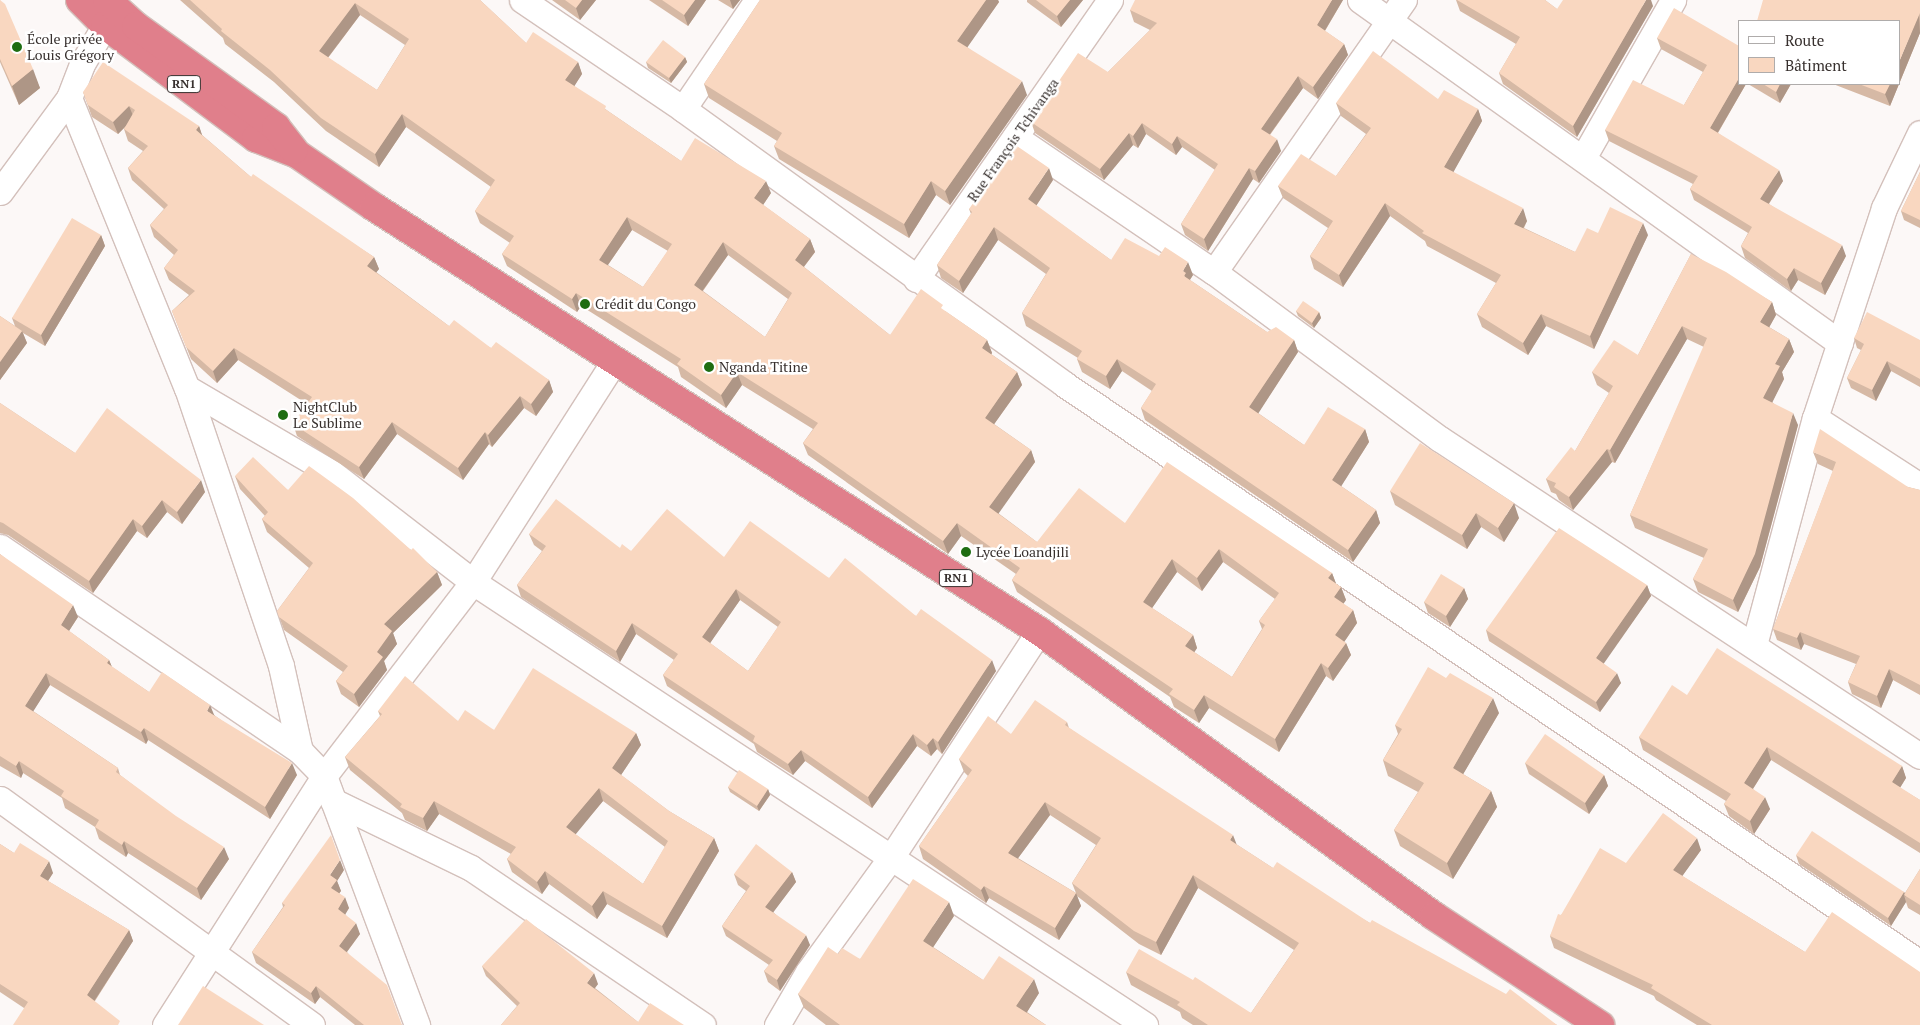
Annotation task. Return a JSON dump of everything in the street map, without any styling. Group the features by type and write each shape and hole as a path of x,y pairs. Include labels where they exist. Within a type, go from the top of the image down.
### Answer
{"highway":[{"name":"RN1","path":"80,0 136,26 276,127 297,154 1039,631 1434,916 1600,1025"}],"street":[{"path":"522,0 683,109 1072,390 1920,963"},
{"path":"683,109 757,0"},
{"name":"Rue François Tchivanga","path":"916,279 1110,0"},
{"path":"1360,0 1391,20 1840,343"},
{"path":"1214,272 1404,0"},
{"path":"1583,158 1673,0"},
{"path":"0,192 69,98 106,12"},
{"path":"69,98 187,388 280,666 300,751"},
{"path":"1754,645 1815,418 1884,208 1920,133"},
{"path":"1014,137 1214,272 1440,439 1920,756"},
{"path":"165,1025 324,776 474,582 615,360"},
{"path":"187,388 332,473 474,582 698,732 892,856 1145,1025"},
{"path":"1815,418 1920,486"},
{"path":"0,547 300,751 324,776 417,1025"},
{"path":"777,1025 808,972 892,856 1039,631"},
{"path":"0,799 213,950 312,1025"},
{"path":"333,801 471,868 703,1025"}],"building":[{"path":"0,0 5,4 33,69 12,86 0,59"},
{"path":"190,0 480,0 526,43 533,32 578,62 565,80 606,106 605,109 681,161 695,138 766,181 754,198 810,239 795,260 890,335 921,289 943,305 941,308 987,340 982,348 1017,372 985,418 1031,450 989,507 1037,542 1079,488 1125,523 1167,462 1332,573 1328,578 1341,587 1334,597 1353,610 1335,635 1346,643 1328,668 1321,663 1275,739 1204,695 1194,710 1169,694 1173,689 1012,580 1020,568 957,523 943,541 803,443 818,423 737,372 721,395 677,364 681,359 576,293 572,299 502,254 514,236 475,211 495,180 402,114 375,154 321,118 270,70 221,31 222,29","holes":["355,3 409,39 377,90 319,51","627,217 672,244 643,287 599,260","723,242 792,293 765,337 694,285","1219,549 1279,593 1259,621 1265,625 1232,677 1185,646 1193,635 1143,602 1172,559 1197,578"]},
{"path":"565,0 582,0 576,8"},
{"path":"662,0 695,0 684,15"},
{"path":"760,0 986,0 957,41 1022,81 945,191 931,181 904,224 774,146 782,133 704,84"},
{"path":"1036,0 1070,0 1057,16"},
{"path":"1135,0 1332,0 1317,25 1344,44 1313,87 1298,76 1261,129 1277,139 1255,171 1249,168 1204,239 1181,224 1218,164 1177,136 1172,144 1142,123 1133,136 1129,133 1100,169 1031,122 1078,53 1108,72 1157,23 1130,10"},
{"path":"1457,0 1545,0 1557,9 1563,0 1646,0 1573,126 1499,73 1520,37"},
{"path":"1763,0 1920,0 1920,13 1900,60 1900,20 1757,20"},
{"path":"1674,8 1738,45 1738,80 1710,128 1779,170 1760,199 1842,245 1821,283 1794,268 1787,279 1741,246 1752,227 1690,189 1698,176 1605,130 1633,80 1684,105 1707,65 1657,38"},
{"path":"663,40 685,57 669,78 646,62"},
{"path":"1373,51 1438,99 1444,90 1478,109 1444,167 1523,208 1514,224 1575,252 1587,228 1598,233 1610,207 1643,223 1590,336 1541,314 1523,343 1477,314 1501,275 1422,233 1424,231 1385,203 1339,275 1310,256 1333,221 1278,186 1301,154 1336,176 1371,128 1336,103"},
{"path":"103,62 199,126 196,130 251,177 253,174 374,257 367,266 449,326 454,320 491,348 496,342 549,380 531,404 520,396 488,435 485,432 458,468 392,422 359,467 293,424 312,397 234,348 213,371 186,347 172,311 195,291 164,268 178,250 150,225 168,205 128,168 148,146 124,129 135,110 129,106 113,122 88,105 83,92"},
{"path":"1765,85 1780,85 1776,92"},
{"path":"1862,85 1890,85 1885,94"},
{"path":"1014,144 1049,168 1028,199 1111,260 1125,238 1159,256 1165,247 1188,262 1183,271 1186,273 1184,276 1267,332 1276,327 1294,340 1249,407 1304,445 1328,407 1365,429 1332,480 1376,510 1348,550 1141,408 1156,384 1117,359 1106,376 1077,359 1082,351 1022,313 1050,268 994,227 959,281 937,265 972,212 969,209"},
{"path":"1920,172 1920,220 1901,211"},
{"path":"72,218 101,235 41,335 12,318"},
{"path":"1691,254 1726,272 1772,302 1760,322 1789,339 1775,364 1780,366 1763,398 1793,413 1755,554 1733,600 1693,579 1708,549 1630,515 1707,338 1682,326 1610,450 1607,449 1569,497 1554,487 1556,483 1546,479 1571,447 1575,451 1613,386 1592,372 1614,340 1638,355"},
{"path":"1303,301 1319,312 1312,323 1296,311"},
{"path":"1867,312 1920,340 1920,379 1887,361 1872,390 1847,378 1864,344 1854,338"},
{"path":"0,316 22,331 0,362"},
{"path":"0,403 75,453 107,408 201,480 177,512 162,500 142,526 133,519 89,581 0,522"},
{"path":"1820,429 1908,487 1920,490 1920,685 1889,669 1877,696 1848,682 1860,656 1800,632 1797,638 1773,629 1836,462 1813,452"},
{"path":"1420,443 1514,503 1498,528 1476,513 1462,535 1390,491"},
{"path":"253,457 288,490 309,466 353,498 411,550 413,548 437,572 384,624 392,631 377,652 383,657 354,694 336,681 348,666 279,617 277,611 313,563 262,519 268,512 235,476"},
{"path":"556,499 620,548 622,544 631,551 667,509 724,557 750,521 829,578 845,558 916,616 921,609 992,660 938,742 933,738 927,745 913,734 868,797 801,750 788,764 753,741 755,736 663,675 678,654 632,623 616,651 517,585 546,546 529,534","holes":["736,589 781,622 748,671 702,637"]},
{"path":"1559,528 1647,585 1596,658 1617,673 1596,702 1486,630"},
{"path":"0,554 73,605 61,625 109,660 107,663 149,692 162,672 210,705 207,711 292,763 265,807 144,728 141,732 46,673 25,706 118,768 116,772 176,816 224,847 197,888 124,841 122,845 95,827 99,820 61,796 64,791 19,761 16,766 0,756"},
{"path":"1441,574 1464,588 1446,616 1424,602"},
{"path":"1717,648 1902,766 1892,782 1920,800 1920,843 1767,747 1744,783 1765,797 1750,821 1724,804 1731,794 1639,737 1672,685 1687,695"},
{"path":"1428,667 1446,678 1450,673 1493,698 1453,768 1491,791 1447,863 1394,830 1424,783 1383,760 1402,729 1395,725"},
{"path":"533,668 636,733 612,768 669,811 714,838 662,926 603,891 592,906 545,871 537,882 507,859 516,847 434,801 423,818 400,807 402,804 345,757 382,714 378,711 405,676 458,721 465,710 494,730","holes":["599,788 668,841 643,884 566,827"]},
{"path":"1035,700 1067,722 1065,725 1233,835 1230,840 1273,868 1277,862 1370,923 1372,920 1506,994 1510,989 1557,1025 1208,1025 1177,1005 1180,1002 1126,972 1139,949 1193,980 1195,977 1251,1013 1299,943 1193,875 1156,942 1134,931 1072,883 1101,838 1045,802 1008,853 1076,893 1055,928 984,886 981,890 919,846 972,770 959,759 988,716 1011,734"},
{"path":"1545,734 1604,775 1585,803 1525,763"},
{"path":"739,770 768,789 757,806 728,787"},
{"path":"1663,813 1697,838 1673,870 1805,952 1832,912 1920,972 1920,1025 1712,1025 1651,988 1653,985 1550,936 1558,914 1561,915 1600,848 1626,863"},
{"path":"1812,831 1904,892 1888,918 1796,855"},
{"path":"331,835 340,860 330,875 337,880 331,888 345,897 338,909 356,923 339,946 387,985 402,1025 364,1025 316,986 311,993 252,952 285,905 282,903"},
{"path":"20,843 49,861 40,876 129,930 87,995 120,1021 118,1025 13,1025 28,1002 0,984 0,844 14,853"},
{"path":"756,844 792,872 765,907 806,935 777,980 764,971 773,960 722,926 750,886 734,874"},
{"path":"1920,869 1920,905 1904,895"},
{"path":"913,879 949,902 923,941 983,980 999,956 1034,979 1016,1006 1046,1025 840,1025 798,994 828,947 838,954 842,948 860,959"},
{"path":"526,919 594,973 587,983 638,1022 650,1003 684,1025 501,1025 520,1003 482,966"},
{"path":"203,986 264,1025 178,1025"}],"place":[{"name":"École privée Louis Grégory","path":"17,47"},
{"name":"Crédit du Congo","path":"585,304"},
{"name":"Nganda Titine","path":"709,367"},
{"name":"NightClub Le Sublime","path":"283,415"},
{"name":"Lycée Loandjili","path":"966,552"}]}
